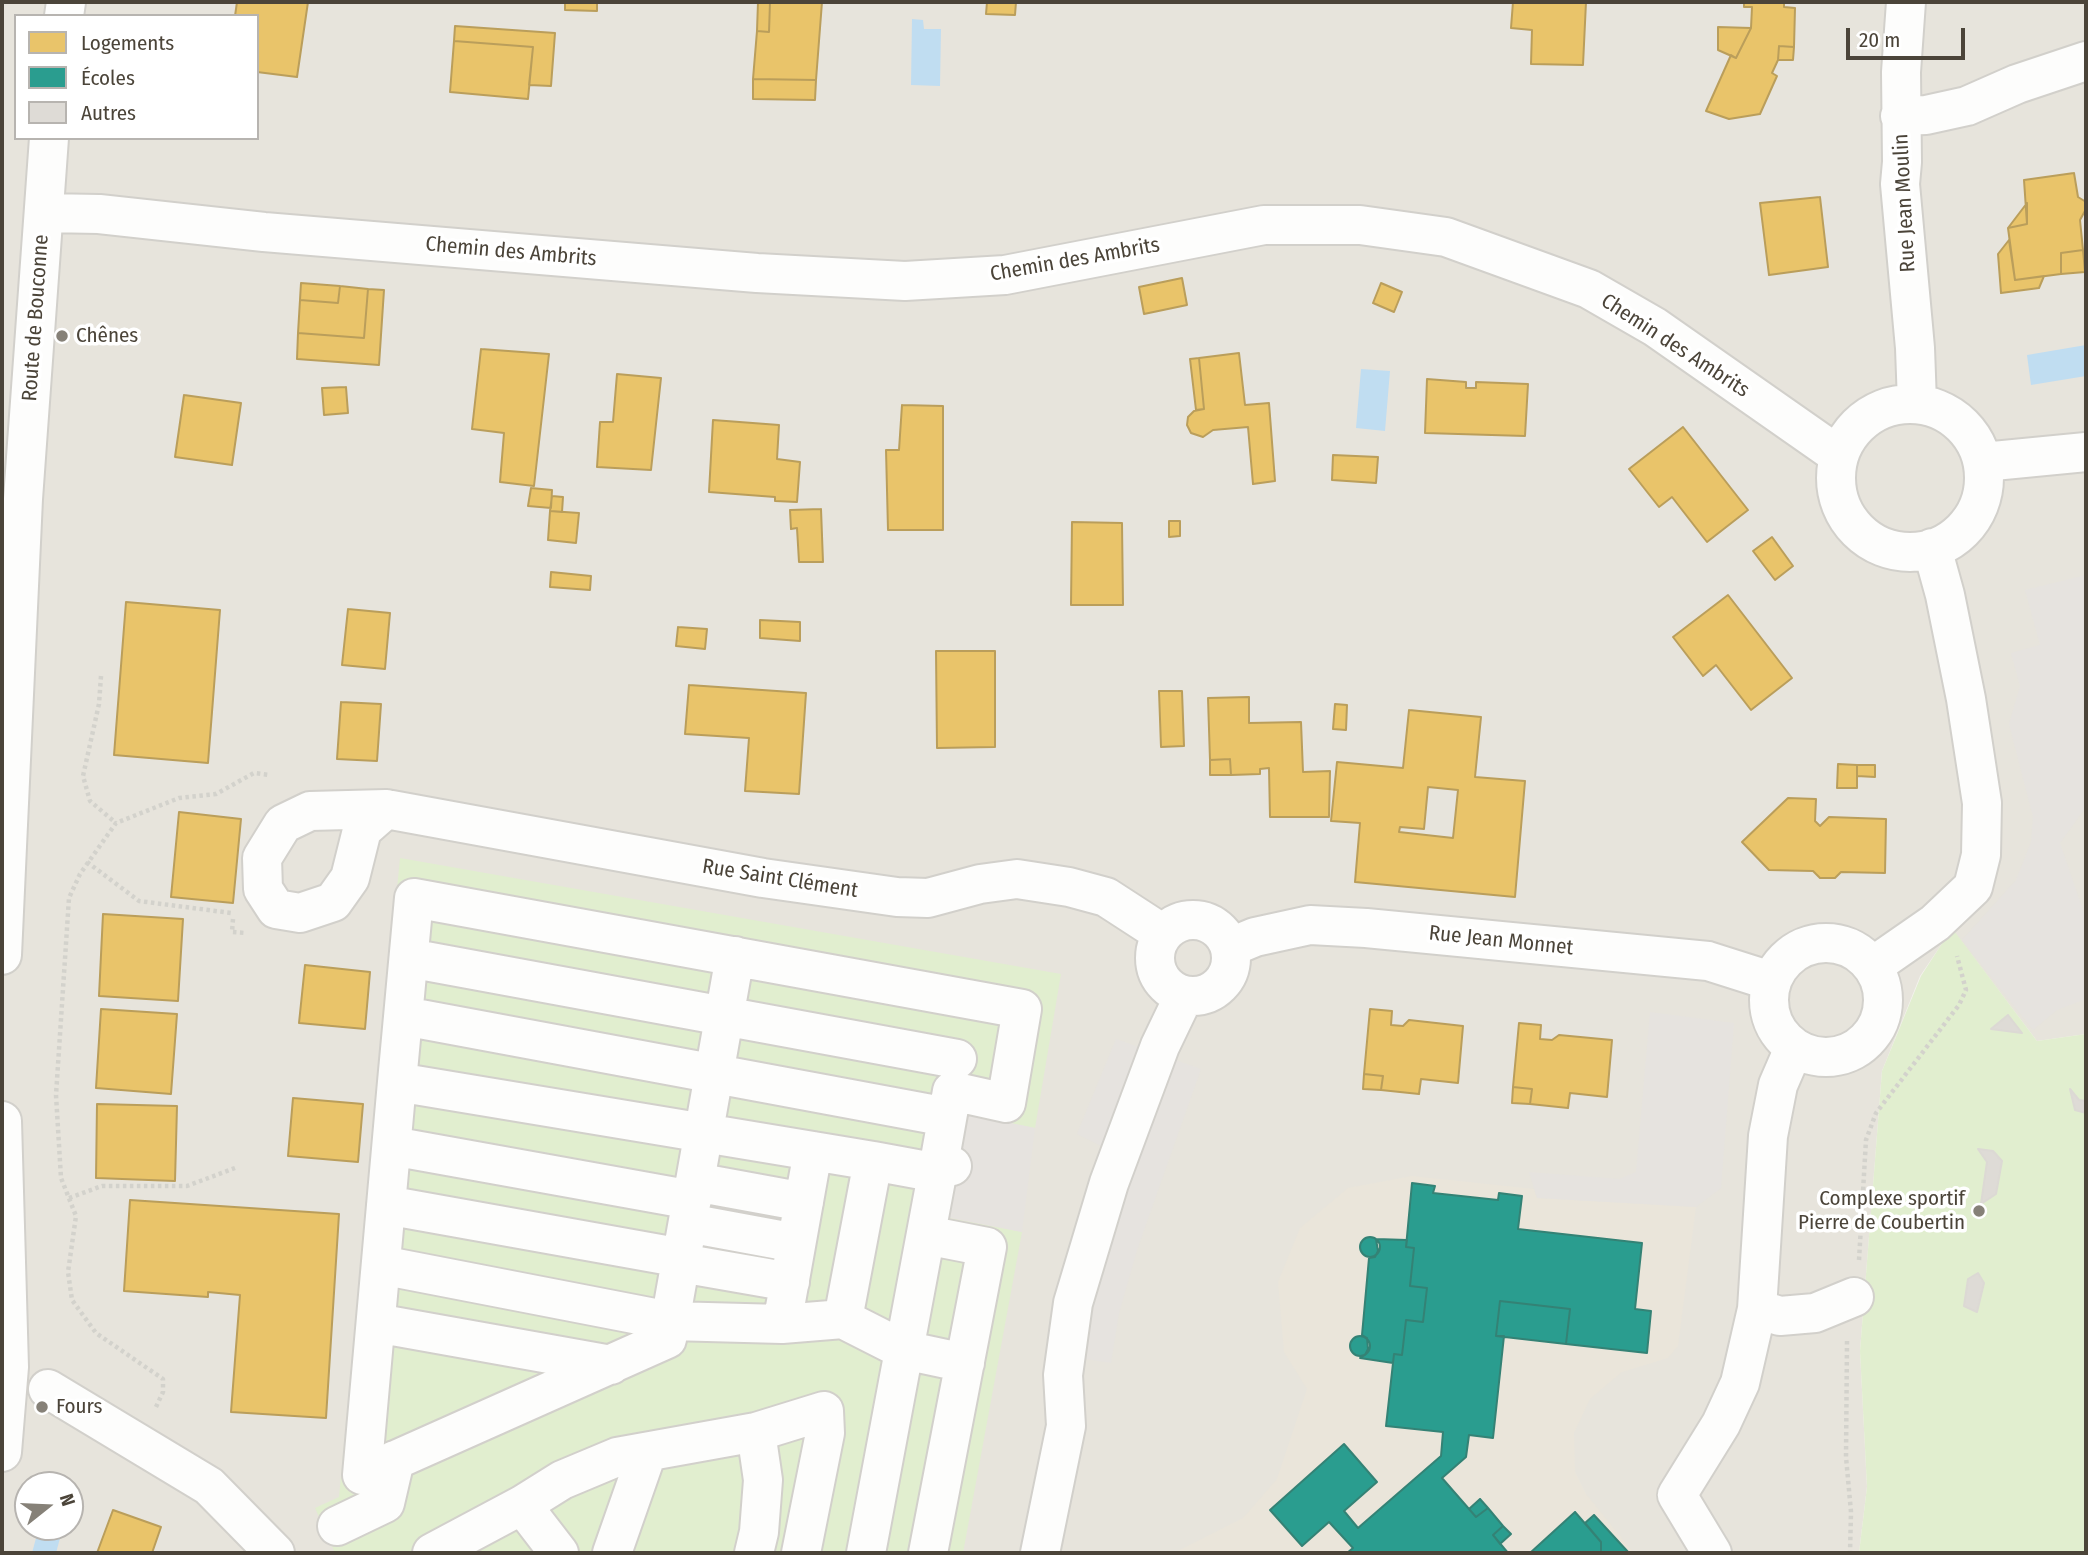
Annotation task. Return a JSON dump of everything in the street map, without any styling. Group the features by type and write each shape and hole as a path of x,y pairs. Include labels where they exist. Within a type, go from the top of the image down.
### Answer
{"street":[{"name":"Rue Jean Moulin","path":"1906,2 1900,116 1900,184 1915,348 1917,403"},
{"path":"1900,116 1926,115 1967,106 2017,84 2086,61"},
{"name":"Route de Bouconne","path":"2,955 13,498 44,213 48,140"},
{"name":"Chemin des Ambrits","path":"44,213 99,214 264,232 757,273 905,281 1005,275 1264,225 1360,225 1446,237 1589,289 1655,327 1838,455"},
{"path":"1917,403 1947,413 1970,434 1983,462 1984,484 1979,505 1968,524 1952,539 1932,548 1909,552 1885,548 1865,537 1848,519 1838,498 1836,474 1838,455 1853,430 1871,414 1893,405 1917,403"},
{"path":"1983,462 2086,452"},
{"path":"1873,966 1935,923 1973,887 1981,855 1982,803 1966,699 1945,595 1932,548"},
{"name":"Rue Saint Clément","path":"386,808 763,878 897,897 928,898 980,884 1017,878 1105,897 1163,934"},
{"path":"408,958 725,1016 952,1089 1006,1103 1022,1009 735,956 414,898 408,958 404,1016 362,1475 667,1339 688,1225 725,1016 735,956"},
{"path":"1202,920 1220,930 1231,947 1231,968 1221,986 1203,996 1184,996 1166,986 1156,969 1155,948 1163,934 1182,921 1202,920"},
{"name":"Rue Jean Monnet","path":"1231,947 1255,937 1310,925 1366,928 1709,961 1771,981"},
{"path":"1817,943 1838,943 1857,951 1873,966 1882,987 1883,1010 1875,1031 1859,1048 1838,1057 1815,1057 1794,1048 1782,1038 1769,1012 1768,996 1771,981 1781,963 1789,956 1817,943"},
{"path":"1040,1553 1066,1426 1063,1375 1073,1303 1109,1183 1160,1046 1184,996"},
{"path":"866,1553 926,1235 943,1168 952,1089 968,999"},
{"path":"404,1016 714,1074 952,1089"},
{"path":"1712,1553 1677,1495 1721,1424 1740,1383 1756,1309 1768,1136 1778,1085 1794,1048"},
{"path":"397,1082 873,1161 943,1168"},
{"path":"2,1121 5,1367 2,1452"},
{"path":"392,1146 688,1225 796,1243"},
{"path":"782,1324 813,1151"},
{"path":"844,1319 873,1161"},
{"path":"386,1205 688,1225 804,1202"},
{"path":"688,1225 790,1282"},
{"path":"926,1235 987,1247 928,1553"},
{"path":"381,1265 670,1321 782,1324 844,1319 904,1350 965,1363"},
{"path":"1756,1309 1780,1316 1815,1313 1854,1297"},
{"path":"376,1323 611,1365"},
{"path":"48,1389 209,1486 275,1553"},
{"path":"456,1548 562,1480 617,1457 756,1432 824,1411 825,1433 801,1553"},
{"path":"754,1553 759,1532 763,1480 756,1432"},
{"path":"612,1553 647,1453"},
{"path":"337,1526 385,1503 395,1460"},
{"path":"522,1505 559,1553"}],"path":[{"path":"100,676 99,704 83,776 90,801 116,823"},
{"path":"153,1413 163,1392 163,1379 96,1333 72,1300 68,1272 76,1216 61,1178 56,1095 69,898 87,862 116,823 179,798 216,794 254,773 270,775"},
{"path":"87,862 139,901 234,913 232,932 255,934"},
{"path":"1850,1553 1851,1512 1846,1457 1847,1324 1860,1254 1866,1140 1876,1113 1959,1005 1966,990 1954,948 1935,923"},
{"path":"68,1198 102,1186 187,1186 235,1168"}],"shaded area":[{"path":"2,2 2086,2 2086,1034 2037,1041 1952,929 1920,976 1882,1071 1860,1351 1867,1487 1859,1553 2,1553"},
{"path":"2086,575 2086,807 2060,843 2086,919 2086,999 2057,1010 2033,1030 1962,940 2016,880 2031,842 2033,817 2009,724 2020,686 2011,653 2040,645 2025,590"},
{"path":"1650,1012 1734,1023 1721,1188 1696,1207 1537,1198 1529,1172 1619,1179 1636,1172"},
{"path":"1116,1039 1201,1069 1137,1250 1119,1313 1111,1363 1079,1358 1087,1305 1133,1162 1077,1134"},
{"path":"961,1113 1035,1128 1022,1232 943,1216"},
{"path":"1412,1176 1534,1189 1537,1198 1696,1207 1678,1346 1668,1358 1622,1372 1590,1399 1574,1433 1575,1472 1586,1494 1634,1553 1174,1553 1243,1518 1277,1479 1307,1389 1284,1352 1278,1282 1300,1228 1348,1188"}],"green space":[{"path":"400,858 1061,974 1035,1128 961,1113 943,1217 1022,1232 963,1553 335,1553 315,1508 339,1497"},
{"name":"Complexe sportif Pierre de Coubertin","path":"1952,928 2037,1041 2086,1034 2086,1553 1859,1553 1867,1487 1860,1351 1882,1071 1921,976"}],"water":[{"path":"912,19 923,20 924,29 941,29 940,86 911,85"},
{"path":"2086,345 2086,376 2031,385 2027,355"},
{"path":"1361,369 1390,371 1385,431 1356,428"},
{"path":"35,1541 59,1541 56,1553 32,1553"}],"building: Logements":[{"path":"237,2 308,2 297,77 259,72 259,14 235,14"},
{"path":"565,2 597,2 597,11 565,10"},
{"path":"758,2 770,2 769,32 757,31"},
{"path":"770,2 822,2 816,80 753,79 757,31 769,32"},
{"path":"987,2 1016,2 1015,15 986,14"},
{"path":"1513,2 1586,2 1583,65 1531,64 1532,30 1511,28"},
{"path":"1744,2 1784,2 1784,7 1795,8 1794,47 1779,46 1778,60 1772,73 1777,76 1760,114 1729,119 1706,111 1731,55 1736,58 1751,28 1752,7 1744,7"},
{"path":"455,26 555,33 551,86 529,85 533,47 454,41"},
{"path":"1718,27 1751,28 1736,58 1718,50"},
{"path":"454,41 533,47 528,99 450,92"},
{"path":"1779,46 1794,47 1793,60 1778,60"},
{"path":"753,79 816,80 815,100 753,99"},
{"path":"2074,173 2078,197 2086,202 2086,209 2080,220 2083,250 2061,253 2061,274 2015,280 2008,228 2027,224 2024,180"},
{"path":"1820,197 1828,267 1769,275 1760,203"},
{"path":"2027,203 2027,224 2008,228"},
{"path":"2009,240 2015,280 2044,276 2039,288 2001,293 1998,254"},
{"path":"2083,250 2085,272 2061,274 2061,253"},
{"path":"1182,278 1187,305 1144,314 1139,287"},
{"path":"301,283 340,286 338,303 300,300"},
{"path":"1381,283 1402,292 1394,312 1373,303"},
{"path":"340,286 368,289 364,338 298,333 300,300 338,303"},
{"path":"368,289 384,290 379,365 297,359 298,333 364,338"},
{"path":"481,349 549,354 534,486 500,482 504,433 472,429"},
{"path":"1239,353 1245,405 1269,403 1275,481 1253,484 1248,427 1213,430 1203,437 1191,433 1187,425 1188,417 1194,411 1204,409 1199,358"},
{"path":"1199,358 1204,409 1196,410 1190,359"},
{"path":"617,374 661,378 651,470 597,467 600,422 613,422"},
{"path":"1427,379 1466,382 1466,388 1476,388 1476,382 1528,384 1525,436 1425,433"},
{"path":"346,387 348,413 324,415 322,388"},
{"path":"184,395 241,403 232,465 175,457"},
{"path":"902,405 943,406 943,530 888,530 886,450 899,450"},
{"path":"713,420 779,425 777,459 800,462 797,502 775,501 775,497 709,492"},
{"path":"1683,427 1748,510 1707,542 1672,497 1659,507 1629,469"},
{"path":"1333,455 1378,457 1376,483 1332,480"},
{"path":"531,488 552,490 551,508 528,506"},
{"path":"552,496 563,497 562,512 550,511"},
{"path":"821,509 823,562 799,562 797,528 791,529 790,510"},
{"path":"550,511 579,513 576,543 548,540"},
{"path":"1169,521 1180,521 1180,536 1169,537"},
{"path":"1072,522 1122,523 1123,605 1071,605"},
{"path":"1772,537 1793,566 1775,580 1753,551"},
{"path":"551,572 591,576 590,590 550,587"},
{"path":"1728,595 1792,678 1751,710 1716,665 1703,676 1673,637"},
{"path":"126,602 220,610 208,763 114,755"},
{"path":"348,609 390,613 385,669 342,665"},
{"path":"760,620 800,622 800,641 760,638"},
{"path":"678,627 707,629 705,649 676,646"},
{"path":"936,651 995,651 995,747 937,748"},
{"path":"689,685 806,693 799,794 745,791 749,738 685,734"},
{"path":"1159,691 1182,691 1184,746 1161,747"},
{"path":"1249,697 1249,723 1301,722 1303,772 1330,771 1329,817 1270,817 1269,768 1260,769 1260,774 1231,775 1230,759 1210,760 1208,698"},
{"path":"341,702 381,704 377,761 337,759"},
{"path":"1335,704 1347,705 1346,730 1333,729"},
{"path":"1409,710 1481,717 1475,777 1525,781 1515,897 1355,882 1360,823 1331,821 1337,762 1403,768","holes":["1428,787 1458,790 1453,838 1399,832 1400,827 1424,829"]},
{"path":"1230,759 1231,775 1210,775 1210,760"},
{"path":"1838,764 1857,765 1857,788 1837,788"},
{"path":"1857,765 1875,765 1875,777 1857,776"},
{"path":"1788,798 1816,799 1815,821 1820,826 1829,817 1886,819 1885,873 1841,872 1835,878 1820,878 1813,871 1769,870 1742,842"},
{"path":"179,812 241,819 233,903 171,897"},
{"path":"103,914 183,919 178,1001 99,996"},
{"path":"305,965 370,972 365,1029 299,1023"},
{"path":"101,1009 177,1014 171,1094 96,1088"},
{"path":"1370,1009 1392,1011 1391,1025 1403,1026 1409,1020 1463,1026 1458,1083 1421,1079 1419,1094 1381,1090 1383,1076 1364,1074"},
{"path":"1519,1023 1541,1025 1540,1039 1552,1040 1559,1035 1612,1040 1607,1097 1570,1093 1568,1108 1530,1104 1532,1089 1513,1087"},
{"path":"1364,1074 1383,1076 1381,1090 1363,1089"},
{"path":"1513,1087 1532,1089 1530,1104 1512,1103"},
{"path":"293,1098 363,1104 358,1162 288,1156"},
{"path":"97,1104 177,1106 175,1181 96,1178"},
{"path":"130,1200 339,1214 326,1418 231,1412 240,1295 208,1292 208,1297 124,1291"},
{"path":"113,1510 161,1527 152,1553 97,1553"}],"building: Écoles":[{"path":"1412,1183 1435,1186 1433,1193 1498,1200 1499,1193 1522,1196 1518,1229 1642,1243 1635,1309 1651,1311 1647,1353 1566,1344 1570,1309 1500,1301 1496,1336 1504,1336 1493,1438 1469,1435 1466,1457 1442,1478 1476,1517 1488,1508 1503,1526 1493,1535 1508,1553 1347,1553 1353,1548 1329,1522 1302,1546 1270,1510 1344,1444 1377,1482 1344,1511 1358,1528 1441,1456 1443,1432 1386,1426 1394,1354 1402,1355 1406,1320 1423,1322 1427,1288 1410,1286 1414,1248 1406,1247"},
{"path":"1370,1237 1377,1240 1380,1247 1377,1254 1370,1257 1363,1254 1360,1247 1363,1240"},
{"path":"1376,1239 1407,1240 1406,1247 1414,1248 1410,1286 1427,1288 1423,1322 1406,1320 1402,1355 1394,1354 1393,1363 1360,1358 1368,1349 1367,1338 1362,1335 1369,1258 1375,1257 1378,1251"},
{"path":"1500,1301 1570,1309 1566,1344 1496,1336"},
{"path":"1360,1336 1367,1339 1370,1346 1367,1353 1360,1356 1353,1353 1350,1346 1353,1339"},
{"path":"1480,1499 1488,1508 1476,1517 1469,1509"},
{"path":"1575,1512 1601,1542 1601,1553 1530,1553"},
{"path":"1594,1515 1629,1553 1601,1553 1601,1542 1585,1523"},
{"path":"1503,1526 1511,1534 1500,1544 1493,1535"}],"building: Autres":[{"path":"2008,1015 2022,1033 1991,1029"},
{"path":"2070,1089 2079,1100 2086,1101 2086,1113 2075,1110"},
{"path":"1978,1149 1993,1151 2002,1161 1996,1194 1981,1204 1987,1162"},
{"path":"1978,1273 1984,1283 1977,1312 1964,1306 1968,1279"}],"place":[{"name":"Chênes","path":"62,336"},
{"name":"Complexe sportif Pierre de Coubertin","path":"1979,1211"},
{"name":"Fours","path":"42,1407"}]}
